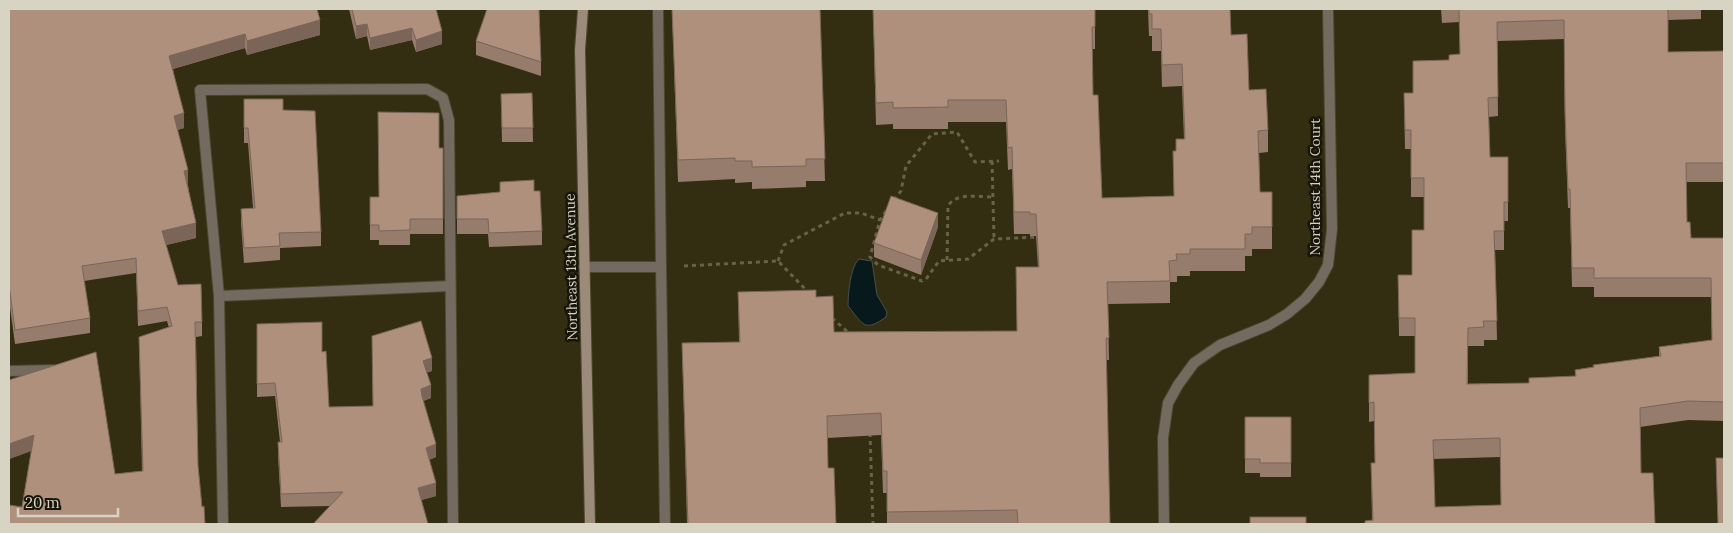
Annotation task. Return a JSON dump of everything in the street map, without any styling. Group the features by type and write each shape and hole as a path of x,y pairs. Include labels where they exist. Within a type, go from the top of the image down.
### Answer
{"street":[{"name":"Northeast 13th Avenue","path":"583,9 580,50 590,524"},
{"path":"658,9 666,524"},
{"name":"Northeast 14th Court","path":"1164,524 1163,438 1168,403 1178,385 1194,363 1220,345 1269,325 1287,314 1305,299 1319,282 1328,265 1332,229 1328,9"},
{"path":"223,524 219,296 200,90 427,89 443,98 449,120 453,524"},
{"path":"584,268 661,267"},
{"path":"219,296 450,286"},
{"path":"9,371 56,370"}],"path":[{"path":"999,161 975,162 957,132 932,134 906,166 901,191 880,220 870,257 878,265 922,281 926,279 939,261 968,258 994,238 1044,237"},
{"path":"992,161 994,238"},
{"path":"947,260 948,206 952,200 958,197 994,197"},
{"path":"778,261 784,245 845,213 861,213 880,220"},
{"path":"661,267 778,261 811,295"},
{"path":"830,316 843,329 856,338"},
{"path":"870,425 873,524"}],"shaded area":[{"path":"859,259 872,261 877,295 887,312 886,317 873,325 861,322 848,306 853,268"}],"building":[{"path":"9,9 317,9 320,20 247,41 245,34 169,56 184,113 174,116 188,170 184,171 196,223 162,231 178,285 201,284 202,322 195,322 198,465 205,524 9,524 9,505 22,507 34,435 9,444 9,380 96,352 115,474 143,471 139,337 172,326 167,307 138,311 136,258 82,266 90,318 15,330 9,285"},
{"path":"352,9 436,9 442,31 416,40 412,28 370,38 367,24 356,26"},
{"path":"487,9 539,9 541,62 476,41"},
{"path":"672,9 820,9 825,159 806,159 806,166 752,167 752,161 735,161 735,158 678,160"},
{"path":"873,9 1095,9 1095,27 1092,27 1093,95 1098,95 1102,198 1174,196 1173,151 1176,151 1176,139 1185,139 1182,64 1162,65 1161,29 1152,29 1152,14 1149,14 1149,9 1230,9 1231,35 1247,34 1249,90 1266,89 1268,130 1258,131 1260,192 1272,192 1272,227 1252,227 1252,234 1245,234 1245,249 1190,249 1190,254 1176,254 1177,260 1169,261 1170,281 1107,282 1109,338 1106,338 1110,524 1018,524 1017,510 887,512 887,471 883,471 881,413 827,416 828,468 834,468 836,524 688,524 682,343 740,342 738,292 816,290 816,297 833,296 834,332 1017,331 1016,267 1039,267 1036,214 1014,212 1012,147 1008,148 1006,100 948,100 948,107 893,108 893,102 876,103"},
{"path":"1459,9 1668,9 1668,52 1724,51 1724,163 1686,163 1687,222 1690,222 1691,238 1724,238 1724,402 1688,401 1640,408 1641,473 1653,473 1655,524 1365,524 1365,521 1373,520 1371,463 1375,463 1374,402 1369,403 1369,375 1415,373 1415,318 1399,318 1398,275 1412,275 1412,230 1424,230 1424,178 1411,178 1411,130 1405,130 1404,93 1413,93 1413,61 1449,60 1449,55 1460,54","holes":["1564,20 1565,111 1568,189 1570,189 1572,268 1594,268 1594,278 1711,278 1712,340 1659,347 1661,356 1593,365 1594,367 1575,370 1576,376 1529,378 1529,383 1467,384 1468,328 1484,327 1483,321 1497,321 1494,231 1504,231 1504,202 1508,202 1508,157 1490,157 1488,98 1498,97 1497,22","1500,438 1501,505 1435,507 1433,440"]},
{"path":"532,93 533,128 502,128 501,94"},
{"path":"244,99 283,99 283,110 315,111 321,232 279,233 280,246 244,248 241,209 255,208 248,128 244,128"},
{"path":"378,112 439,113 439,148 443,148 443,219 410,219 410,230 379,231 379,225 370,225 370,197 379,197"},
{"path":"534,180 534,191 540,191 542,231 489,233 488,219 457,219 457,196 500,192 500,182"},
{"path":"891,196 938,213 921,260 874,243"},
{"path":"421,321 432,358 423,361 431,385 421,389 436,444 426,448 436,483 418,488 428,524 313,524 343,492 281,494 278,442 282,442 275,383 257,384 257,324 322,322 322,352 326,351 329,407 373,406 372,336"},
{"path":"1245,417 1291,417 1291,463 1260,463 1260,459 1245,459"},
{"path":"1716,458 1724,458 1724,524 1718,524"},
{"path":"1250,517 1306,517 1306,524 1250,524"}]}
